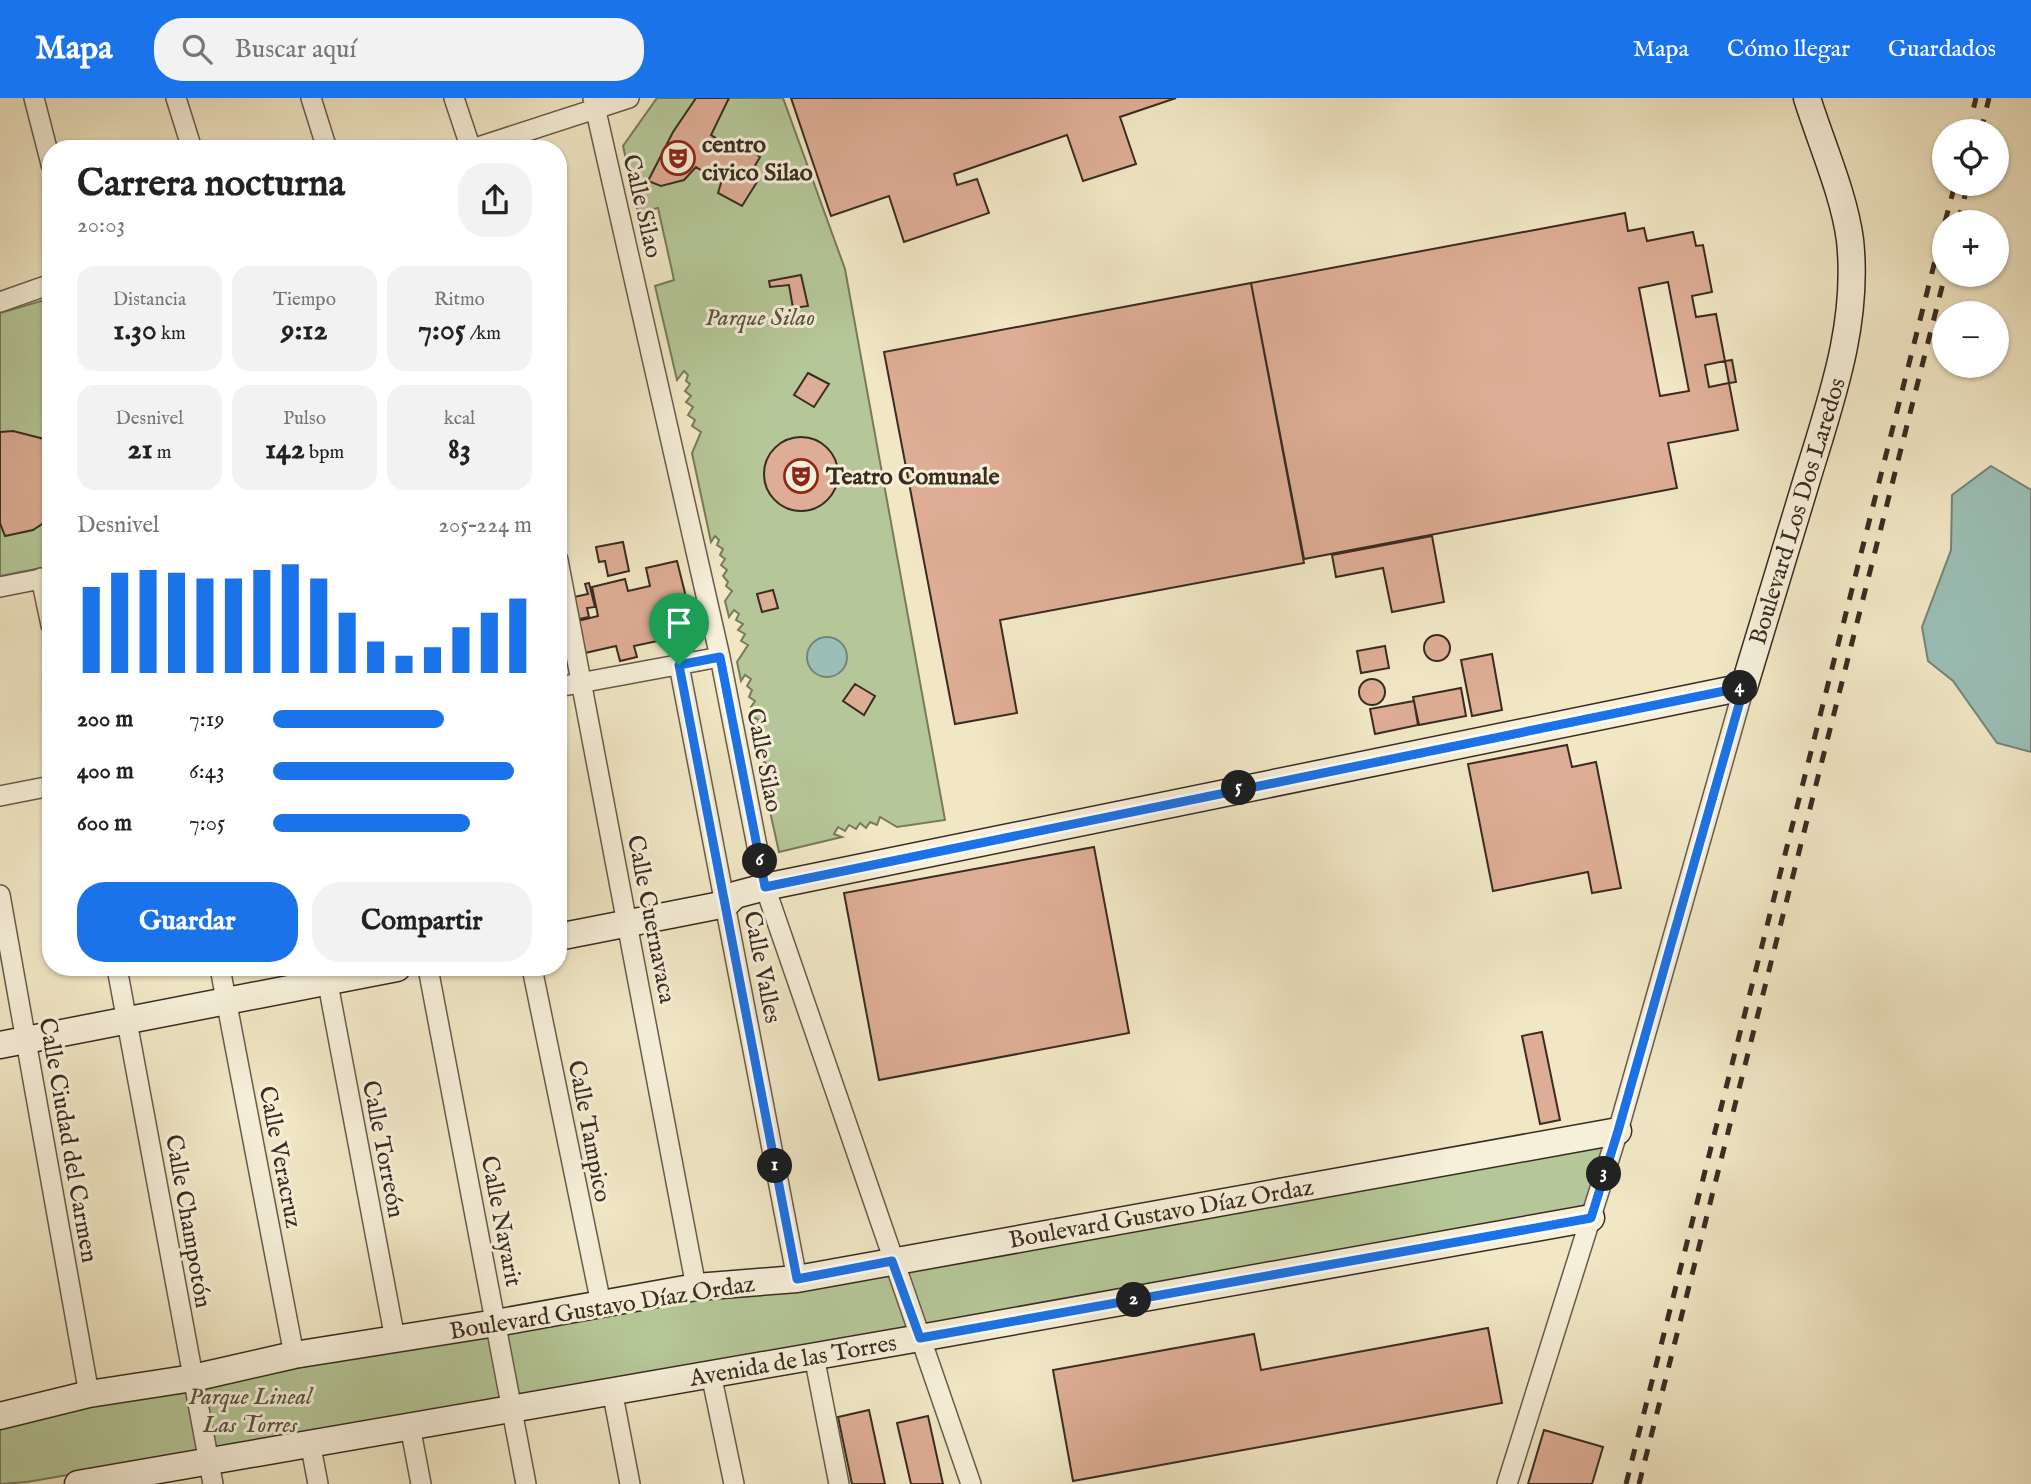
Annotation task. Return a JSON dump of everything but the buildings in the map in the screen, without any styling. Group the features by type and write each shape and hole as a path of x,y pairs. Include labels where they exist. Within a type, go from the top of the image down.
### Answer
{"street":[{"path":"34,98 45,140"},
{"path":"176,98 189,140"},
{"path":"311,98 324,140"},
{"path":"454,98 469,140"},
{"path":"496,140 595,103 629,98"},
{"name":"Boulevard Los Dos Laredos","path":"1507,1484 1618,1131 1744,687 1837,379 1852,295 1849,238 1840,200 1807,98"},
{"name":"Calle Silao","path":"595,103 720,657 765,887 971,1484"},
{"path":"0,302 42,287"},
{"path":"0,587 42,579"},
{"name":"Calle Cuernavaca","path":"567,604 696,1287"},
{"path":"567,685 720,657"},
{"name":"Calle Valles","path":"679,665 797,1279"},
{"path":"567,935 726,904 735,895 765,887 1744,687"},
{"path":"0,796 42,788"},
{"name":"Calle Ciudad del Carmen","path":"0,895 89,1394"},
{"name":"Calle Champotón","path":"119,976 211,1472"},
{"name":"Calle Veracruz","path":"221,976 294,1355"},
{"path":"0,1045 226,1001 322,976"},
{"name":"Calle Torreón","path":"326,976 395,1339"},
{"name":"Calle Nayarit","path":"430,976 526,1484"},
{"name":"Calle Tampico","path":"534,976 600,1304"},
{"name":"Boulevard Gustavo Díaz Ordaz","path":"0,1416 89,1394 193,1378 294,1355 496,1323 696,1287 797,1279 1618,1131"},
{"name":"Avenida de las Torres","path":"78,1484 211,1472 310,1442 920,1338 1591,1218"},
{"path":"814,1356 839,1484"},
{"path":"711,1374 734,1484"},
{"path":"612,1390 630,1484"},
{"path":"410,1426 421,1484"},
{"path":"310,1442 318,1484"}],"green space":[{"name":"Parque Silao","path":"657,98 783,98 845,269 945,820 897,827 880,817 877,825 870,822 866,828 860,823 856,829 849,825 845,831 838,827 834,834 842,837 779,852 767,798 774,786 769,782 773,776 767,773 771,766 764,762 768,756 762,752 767,743 762,740 756,748 753,731 759,720 753,717 757,711 751,707 755,701 749,697 752,690 747,686 751,679 745,675 741,681 737,662 748,645 741,641 745,634 738,630 743,624 736,620 739,614 734,610 729,617 725,601 732,591 726,586 728,582 723,576 727,570 721,565 725,559 720,555 723,549 717,545 719,540 715,536 711,542 692,453 701,432 692,426 695,420 688,415 693,407 686,402 691,396 685,391 690,384 686,381 688,375 684,371 677,380 655,286 674,280 658,208 638,213 623,146"},
{"path":"42,301 42,568 0,576 0,313"},
{"name":"Parque Lineal Las Torres","path":"1608,1133 1586,1213 27,1482 0,1484 0,1421"}],"water":[{"path":"1991,466 2031,490 2031,752 1997,743 1953,681 1928,661 1922,627 1951,550 1952,495"},
{"path":"827,637 835,638 841,643 846,649 846,665 841,671 835,676 827,677 819,676 813,671 808,665 807,657 808,649 813,643 819,638"}],"railway":[{"path":"1971,119 1976,98"},
{"path":"1984,119 1989,98"},
{"path":"1948,210 1952,196"},
{"path":"1961,210 1965,196"},
{"path":"1626,1484 1932,273"},
{"path":"1639,1484 1942,287"}],"place":[{"name":"centro civico Silao","path":"678,158"},
{"name":"Teatro Comunale","path":"801,476"}],"route":[{"path":"720,657 765,887 1744,687 1591,1218 920,1338 892,1261 797,1279 679,665 720,657"}]}
